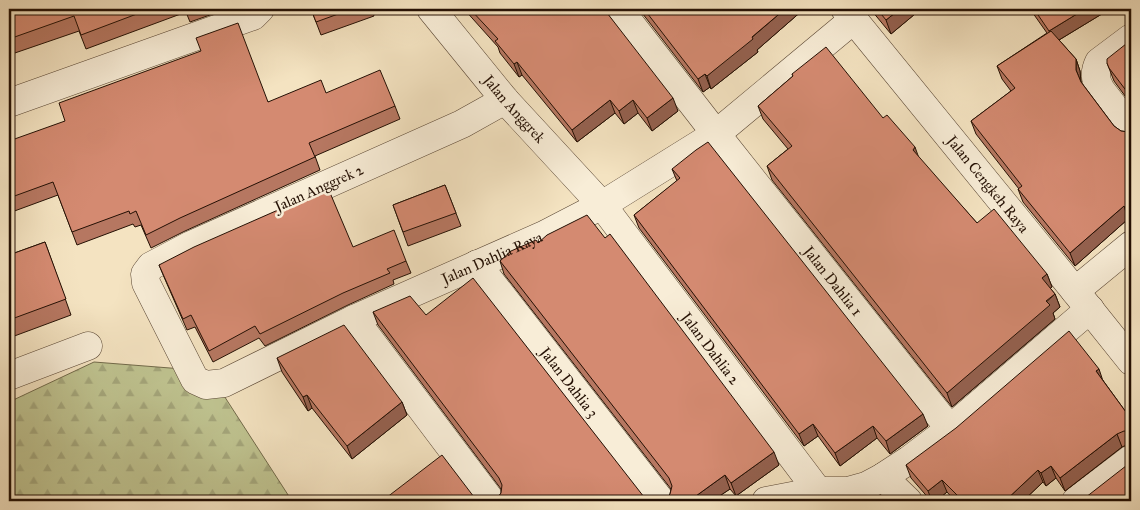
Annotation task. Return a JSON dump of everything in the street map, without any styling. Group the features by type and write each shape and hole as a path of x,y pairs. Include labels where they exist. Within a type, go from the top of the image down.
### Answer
{"street":[{"name":"Jalan Anggrek","path":"430,9 505,100 602,205"},
{"name":"Jalan Dahlia 1","path":"619,9 950,430"},
{"path":"9,103 257,12"},
{"name":"Jalan Dahlia Raya","path":"146,283 195,380 206,385 224,383 354,319 546,234 602,205 716,134 849,14"},
{"name":"Jalan Cengkeh Raya","path":"849,14 1131,361"},
{"path":"1131,38 1099,62 1096,76 1101,90 1131,129"},
{"name":"Jalan Anggrek 2","path":"146,283 145,274 151,266 191,245 462,124 505,100"},
{"name":"Jalan Dahlia 2","path":"602,205 818,491"},
{"path":"766,501 818,491 848,491 866,486 909,460 950,430 1082,300 1131,245"},
{"name":"Jalan Dahlia 3","path":"477,264 661,501"},
{"path":"354,319 491,501"},
{"path":"9,376 88,346"},
{"path":"1076,501 1131,459"},
{"path":"883,477 908,501"}],"green space":[{"path":"94,362 208,371 292,501 9,501 9,402"}],"building":[{"path":"9,9 150,9 81,35 74,16 9,39"},
{"path":"311,9 352,9 316,22"},
{"path":"470,9 604,9 673,98 647,118 633,100 619,111 610,100 572,130 517,62 514,64 495,41 498,39"},
{"path":"644,9 785,9 752,37 753,39 707,76 705,74 698,79"},
{"path":"877,9 900,9 886,20"},
{"path":"1034,9 1085,9 1049,31"},
{"path":"238,23 268,102 321,80 326,93 380,70 395,106 309,143 315,157 146,235 136,211 130,214 129,211 72,232 53,182 9,198 9,141 65,121 59,103 201,51 196,38"},
{"path":"1051,31 1076,59 1076,70 1081,82 1114,126 1121,131 1131,131 1131,217 1124,206 1070,253 1018,189 1022,186 971,121 1015,88 997,66"},
{"path":"1131,40 1131,97 1109,68 1107,59"},
{"path":"826,47 883,118 887,115 915,147 913,150 977,223 994,209 1047,274 1042,278 1055,294 1046,301 1050,305 947,393 767,166 792,146 758,106 793,76 792,74"},
{"path":"708,142 923,414 886,441 873,426 835,453 813,424 799,434 634,215 680,178 672,169"},
{"path":"445,185 456,213 403,232 393,205"},
{"path":"328,188 353,247 394,230 406,261 387,269 390,273 343,293 260,334 255,326 209,351 191,315 183,319 159,265 194,247"},
{"path":"587,215 605,238 610,234 774,452 731,483 725,475 689,501 675,501 672,497 663,501 670,494 672,486 669,478 500,261 511,251 536,240 538,243 547,235"},
{"path":"45,242 66,299 9,320 9,255"},
{"path":"473,278 649,501 493,501 501,493 502,485 499,478 373,312 410,296 426,315"},
{"path":"344,325 402,402 347,446 307,395 303,397 277,358"},
{"path":"1069,331 1099,369 1096,371 1131,419 1131,432 1124,431 1117,434 1060,478 1051,466 1041,473 1038,470 1005,501 963,501 942,480 928,491 906,465 956,428"},
{"path":"442,455 479,501 382,501"},
{"path":"1131,462 1131,501 1081,501"}]}
